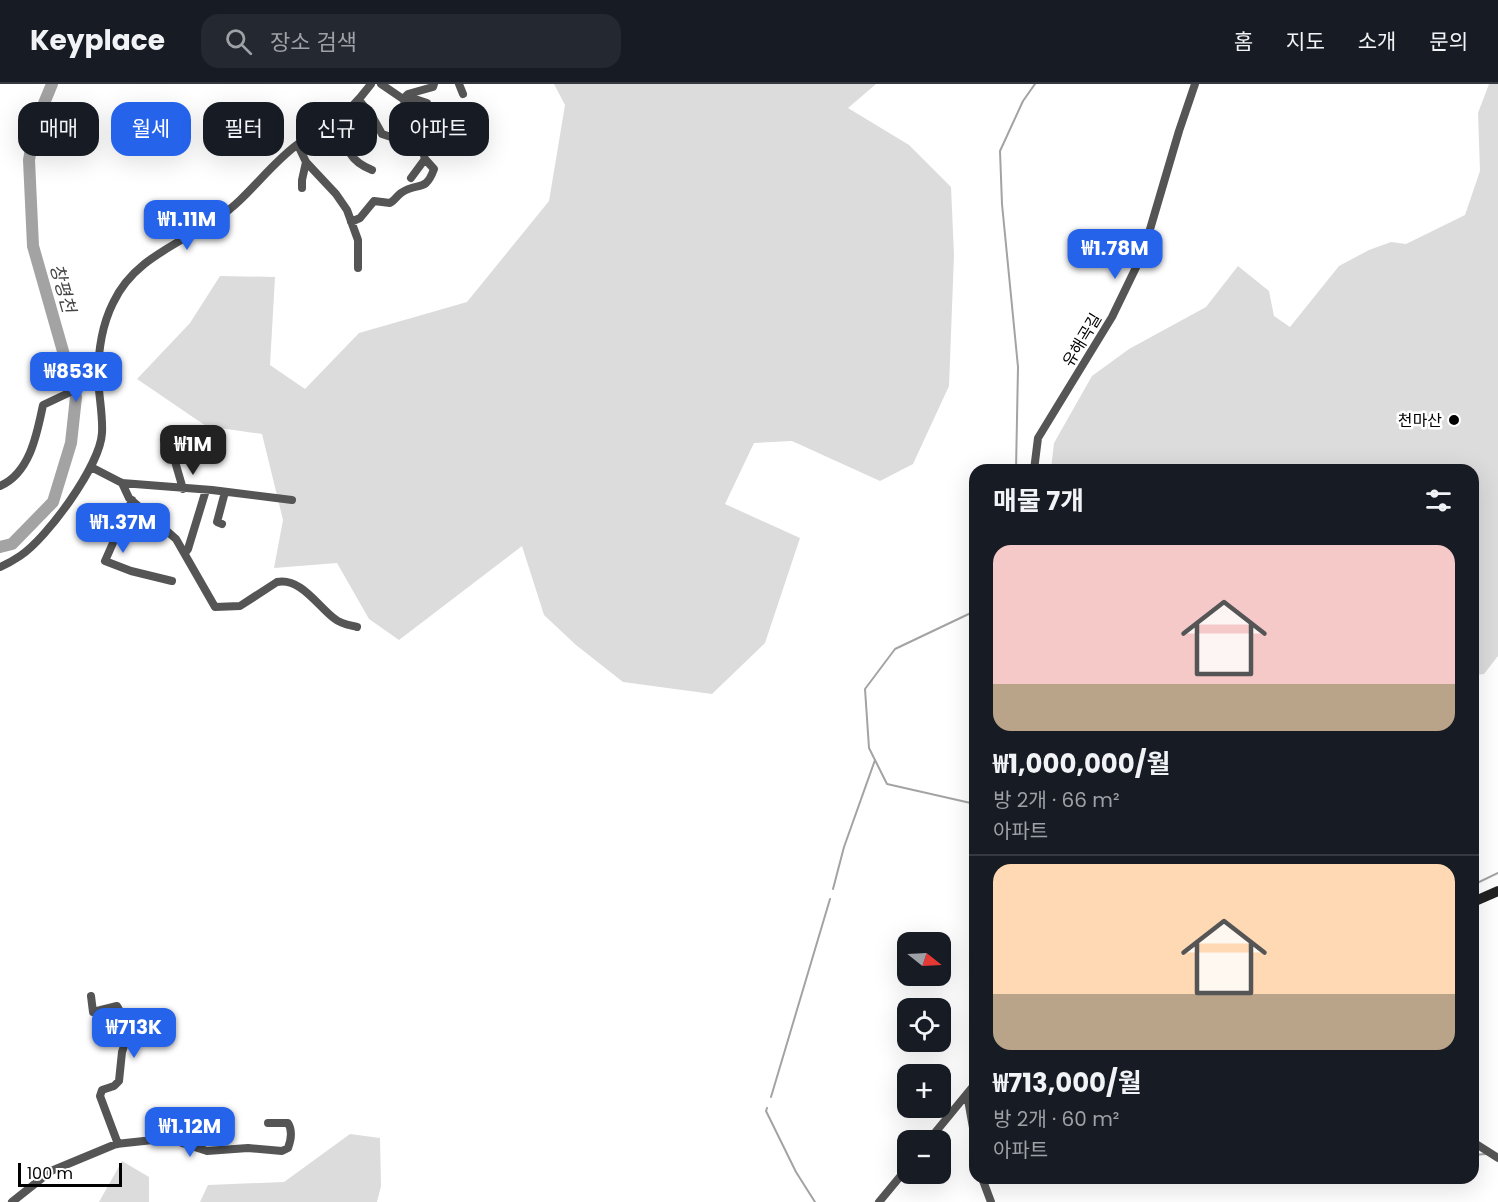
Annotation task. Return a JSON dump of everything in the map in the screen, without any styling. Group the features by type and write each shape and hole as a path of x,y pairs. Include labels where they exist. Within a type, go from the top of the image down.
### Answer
{"street":[{"path":"357,102 371,84"},
{"path":"351,222 360,218 374,201 390,203 400,194 425,185 430,181 434,170 425,159 413,118 403,99 381,84"},
{"path":"403,99 408,94 433,87 434,84"},
{"path":"459,84 463,94"},
{"name":"유해곡길","path":"1035,464 1038,438 1112,317 1143,253 1195,84"},
{"path":"403,99 425,102"},
{"path":"359,100 372,116 382,134 389,136"},
{"path":"0,567 21,556 46,530 64,508 91,467 102,436 98,379 100,348 113,303 124,285 153,255 218,218 296,146"},
{"path":"303,156 347,210 358,240 358,268"},
{"path":"353,156 363,166 372,170"},
{"path":"411,178 425,159"},
{"path":"303,188 302,180 306,162"},
{"path":"0,486 11,481 27,460 37,433 43,405 98,379"},
{"path":"164,440 174,458 183,489"},
{"path":"91,467 122,483 292,500"},
{"path":"122,483 132,500 169,532 185,552 215,608 240,606 277,582 284,581 312,596 336,620 357,627"},
{"path":"185,552 188,549 207,490"},
{"path":"222,524 217,522 225,492"},
{"path":"132,500 105,561 131,571 171,581"},
{"path":"1479,899 1498,891"},
{"path":"91,996 93,1012 117,1006 128,1025 119,1081 114,1086 102,1090 100,1096 118,1144"},
{"path":"937,1130 969,1091"},
{"path":"967,1094 969,1104"},
{"path":"12,1202 51,1171 118,1144 153,1140 176,1141 207,1150 248,1148 282,1151 288,1148 291,1141 288,1123 267,1123"},
{"path":"1479,1146 1498,1158"},
{"path":"879,1202 897,1180"},
{"path":"984,1184 991,1202"}],"shaded area":[{"path":"554,84 876,84 848,108 909,145 951,187 954,255 949,386 913,464 880,481 792,441 754,443 725,504 800,538 765,643 712,694 623,682 576,645 544,615 522,546 399,640 369,619 337,563 274,568 283,520 262,434 206,426 137,379 190,323 220,276 275,277 270,365 305,389 359,333 467,302 549,201 565,105"},
{"path":"1489,84 1498,84 1498,656 1484,674 1479,674 1479,464 1052,464 1054,443 1092,376 1129,349 1206,307 1238,266 1269,291 1274,316 1290,327 1339,266 1369,250 1391,242 1406,244 1465,215 1480,171 1478,113"},
{"path":"350,1134 380,1138 381,1186 377,1202 200,1202 208,1185 284,1182"},
{"path":"122,1161 149,1177 149,1202 99,1202"}],"waterway":[{"name":"창평천","path":"0,547 12,544 53,502 71,443 76,397 33,246 29,160 35,125 52,84"},
{"path":"1016,464 1018,367 1002,204 1000,151 1023,101 1035,84"},
{"path":"969,614 895,649 865,689 869,748 887,784 969,803"},
{"path":"833,889 844,847 875,760"},
{"path":"1479,882 1498,873"},
{"path":"771,1097 830,899"},
{"path":"767,1108 766,1111 796,1172 815,1202"},
{"path":"1479,1155 1486,1154"}],"place":[{"name":"천마산","path":"1454,420"}]}
